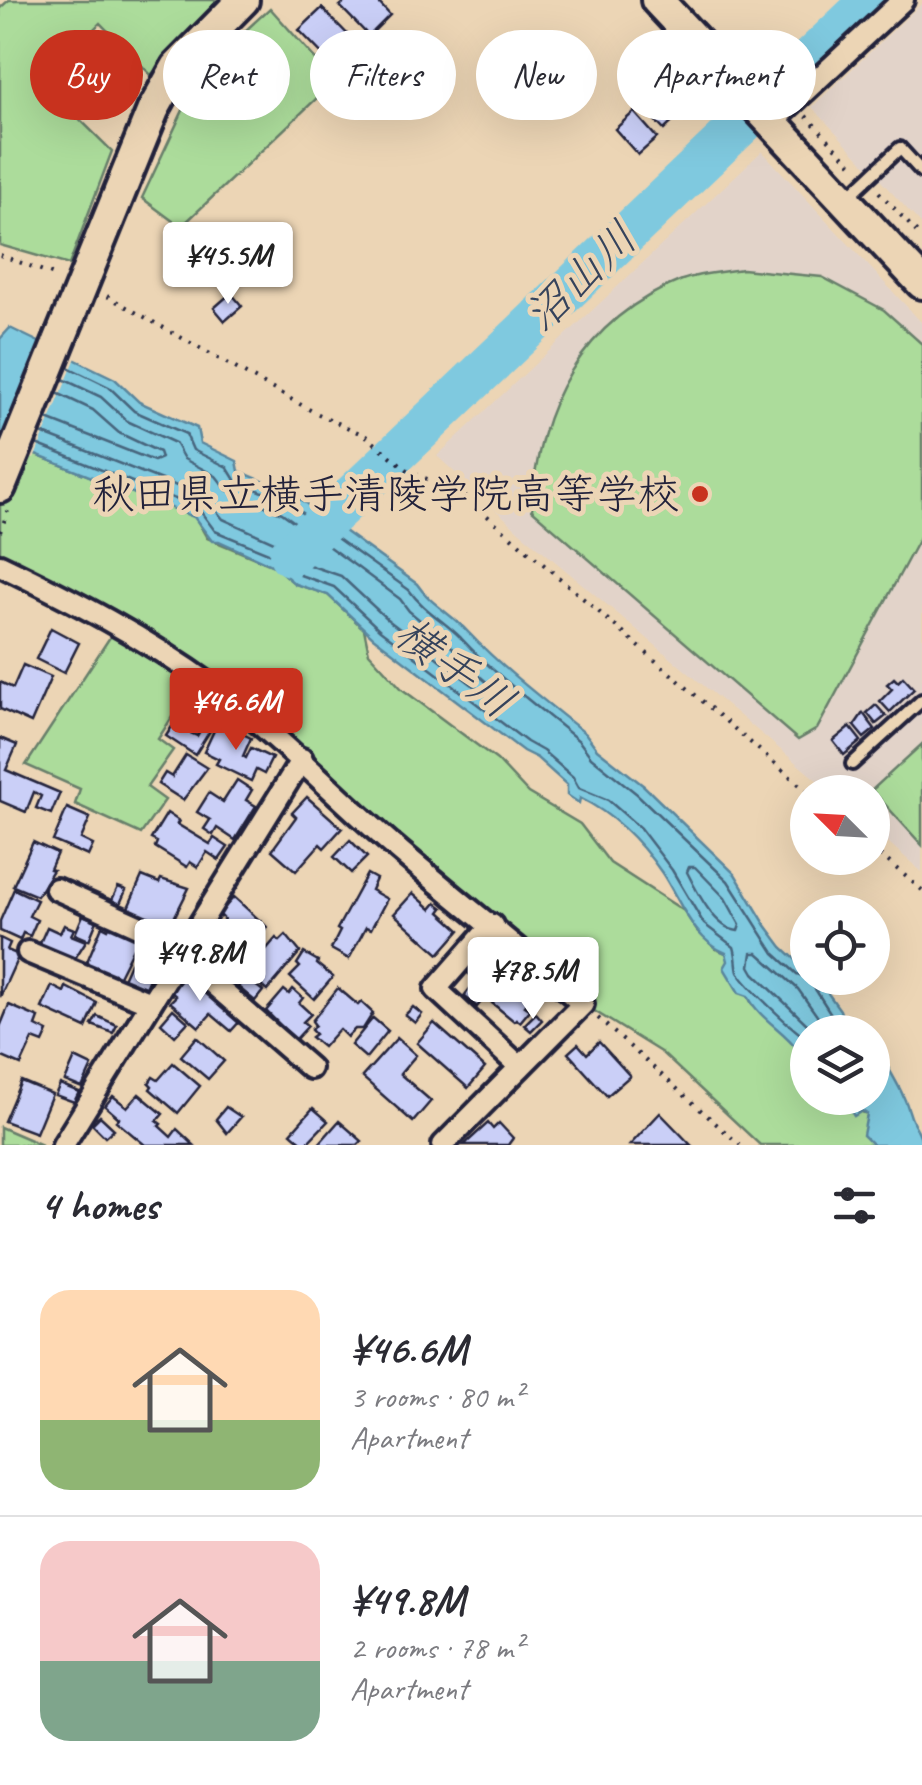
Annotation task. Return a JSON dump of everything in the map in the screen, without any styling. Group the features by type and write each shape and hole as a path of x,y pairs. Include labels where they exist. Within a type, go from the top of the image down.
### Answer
{"street":[{"path":"0,488 153,110 176,67 242,0"},
{"path":"658,0 686,30"},
{"path":"816,68 903,0"},
{"path":"771,120 922,282"},
{"path":"0,565 133,635 211,685 302,759 394,846 582,1004 443,1145"},
{"path":"63,1145 302,759"},
{"path":"56,890 183,951 310,1068"},
{"path":"492,925 436,990 520,1067"},
{"path":"28,952 150,1003"}],"lane":[{"path":"846,200 900,148 922,172"},
{"path":"852,764 922,700"}],"path":[{"path":"0,256 81,290 97,290 312,411 366,436 409,471 463,495 790,777"},
{"path":"890,863 922,890"},
{"path":"582,1004 740,1145"}],"shaded area":[{"path":"922,3 922,225 816,111 816,103"},
{"name":"秋田県立横手清陵学院高等学校","path":"762,151 922,323 922,872 890,844 890,775 811,775 520,532 437,456"}],"green space":[{"path":"9,0 227,0 197,30 163,30 163,63 151,75 143,67 143,30 107,30 100,23 93,30 30,30 30,120 81,120 112,151 69,265 0,245 0,8"},
{"path":"270,8 290,30 246,30"},
{"path":"290,30 310,53 310,105 181,227 142,198 178,120 290,120"},
{"name":"秋田県立横手清陵学院高等学校","path":"742,269 822,277 884,310 922,344 922,533 817,729 798,740 532,510 535,472 555,403 571,371 592,343 617,318 647,297 682,280"},
{"path":"0,441 195,517 207,538 274,566 295,584 328,595 364,629 369,653 402,689 497,760 528,793 580,824 610,863 684,911 697,931 726,953 752,1004 790,1039 790,1115 867,1115 873,1145 760,1145 662,1053 583,1004 211,685 0,565"},
{"path":"112,634 192,686 158,739 173,750 147,787 165,800 141,834 75,804 80,789 26,765"},
{"path":"922,744 922,845 890,810 888,775"},
{"path":"0,1127 42,1145 0,1145"}],"water":[{"name":"横手川","path":"10,328 115,379 139,402 197,428 200,443 237,461 239,471 293,494 417,584 510,672 644,786 735,874 765,924 790,954 790,995 829,995 842,1015 790,1015 790,1041 748,996 739,993 724,968 728,961 726,953 696,929 662,873 626,830 593,805 580,798 579,803 567,795 567,785 537,758 373,637 328,595 295,584 274,566 212,541 194,517 0,441 0,339"},
{"path":"890,1071 922,1145 873,1145 863,1135 867,1115 890,1115"}],"pier":[{"path":"46,340 77,355 34,459 2,447"}],"building":[{"path":"347,0 376,0 390,15 375,30 363,30 340,6"},
{"path":"322,8 343,30 310,30 310,41 299,30"},
{"path":"625,120 641,120 657,138 638,155 615,129"},
{"path":"655,120 674,120 664,130"},
{"path":"231,293 242,306 225,321 214,308"},
{"path":"51,628 79,643 64,673 36,659"},
{"path":"23,665 51,677 31,723 0,709 0,682 13,688"},
{"path":"903,677 914,689 890,712 880,701 892,689 887,684"},
{"path":"200,696 223,710 195,755 166,736 173,725 197,736 206,721 190,711"},
{"path":"876,705 886,716 876,724 867,713"},
{"path":"863,713 875,729 864,738 854,726"},
{"path":"218,722 251,738 243,756 246,758 251,748 272,758 264,774 256,770 251,781 216,764 219,759 204,752"},
{"path":"850,727 861,741 844,755 833,741"},
{"path":"0,738 17,745 6,770 60,793 51,814 36,808 41,796 34,792 26,812 0,801"},
{"path":"186,755 207,768 183,800 158,784 165,773 172,777"},
{"path":"237,780 252,790 246,800 256,806 235,840 217,828 213,835 204,829 210,820 197,812 209,793 223,802"},
{"path":"307,797 342,828 324,848 320,844 296,871 272,850 296,817 292,813"},
{"path":"67,808 90,818 81,839 93,845 88,856 53,841"},
{"path":"167,813 179,821 177,824 210,844 214,838 228,847 219,860 207,852 198,867 190,862 187,867 155,847 157,842 151,839"},
{"path":"350,840 367,857 351,873 334,857"},
{"path":"33,842 57,853 50,869 53,870 37,896 13,886"},
{"path":"367,874 376,879 371,890 387,899 349,959 331,949 340,931 337,929"},
{"path":"142,876 189,888 171,924 127,910"},
{"path":"118,887 126,890 119,906 111,902"},
{"path":"14,889 37,900 29,916 37,920 30,936 23,933 20,940 0,931 0,921"},
{"path":"413,893 431,909 436,903 443,908 440,912 460,930 439,954 394,914"},
{"path":"234,897 267,927 249,948 221,923 224,919 219,914"},
{"path":"83,915 97,921 89,940 75,934"},
{"path":"64,925 74,929 71,935 86,941 74,960 39,945 47,927 60,933"},
{"path":"110,925 142,942 138,951 133,948 118,978 86,964 102,926 108,929"},
{"path":"210,935 237,959 222,976 195,952"},
{"path":"286,935 300,952 267,991 246,973 276,938 280,941"},
{"path":"0,938 10,943 7,950 19,955 0,997"},
{"path":"491,945 515,966 495,990 477,974 473,978 467,972"},
{"path":"304,953 333,977 314,999 290,977 300,967 297,964"},
{"path":"130,963 152,972 144,990 122,981"},
{"path":"520,969 540,986 524,1006 530,1010 520,1022 492,1003"},
{"path":"187,973 240,1021 231,1031 211,1014 199,1027 170,1002 176,996 171,992"},
{"path":"245,977 263,991 255,1001 238,987"},
{"path":"52,986 64,992 66,987 97,1003 86,1028 42,1008"},
{"path":"472,986 485,997 477,1007 464,996"},
{"path":"338,988 373,1013 363,1029 355,1029 347,1037 339,1029 323,1047 311,1037 315,1034 312,1021"},
{"path":"293,989 303,998 299,1003 311,1014 303,1022 308,1026 295,1040 266,1011 284,990 289,994"},
{"path":"9,1005 39,1018 36,1026 48,1032 43,1043 33,1039 21,1065 0,1056 0,1027"},
{"path":"413,1007 422,1014 415,1023 405,1015"},
{"path":"173,1009 188,1022 175,1036 161,1023"},
{"path":"536,1013 542,1020 531,1031 524,1025"},
{"path":"97,1016 117,1025 113,1033 92,1025"},
{"path":"373,1018 388,1031 366,1058 351,1045"},
{"path":"434,1023 485,1068 468,1088 417,1043"},
{"path":"197,1037 224,1061 208,1079 181,1056"},
{"path":"397,1038 416,1055 400,1074 431,1101 413,1122 362,1077"},
{"path":"599,1042 630,1076 607,1096 568,1053 578,1044 587,1054"},
{"path":"75,1058 92,1066 82,1088 65,1081"},
{"path":"173,1063 200,1086 178,1113 150,1089 149,1083 153,1077 158,1080"},
{"path":"21,1081 52,1094 36,1133 4,1121"},
{"path":"60,1084 79,1092 74,1102 55,1095"},
{"path":"139,1094 163,1114 157,1121 159,1126 171,1137 177,1129 194,1145 145,1145 116,1121 119,1118 105,1106 113,1096 127,1107"},
{"path":"226,1107 241,1117 227,1133 216,1119"},
{"path":"313,1108 328,1121 305,1145 291,1133"},
{"path":"660,1113 691,1145 630,1145"},
{"path":"100,1116 114,1129 105,1137 92,1124"},
{"path":"339,1121 362,1141 358,1145 318,1145"},
{"path":"488,1123 493,1129 499,1123 513,1138 508,1145 464,1145"}],"waterway":[{"name":"沼山川","path":"290,555 872,0"}],"place":[{"name":"秋田県立横手清陵学院高等学校","path":"700,494"}]}
